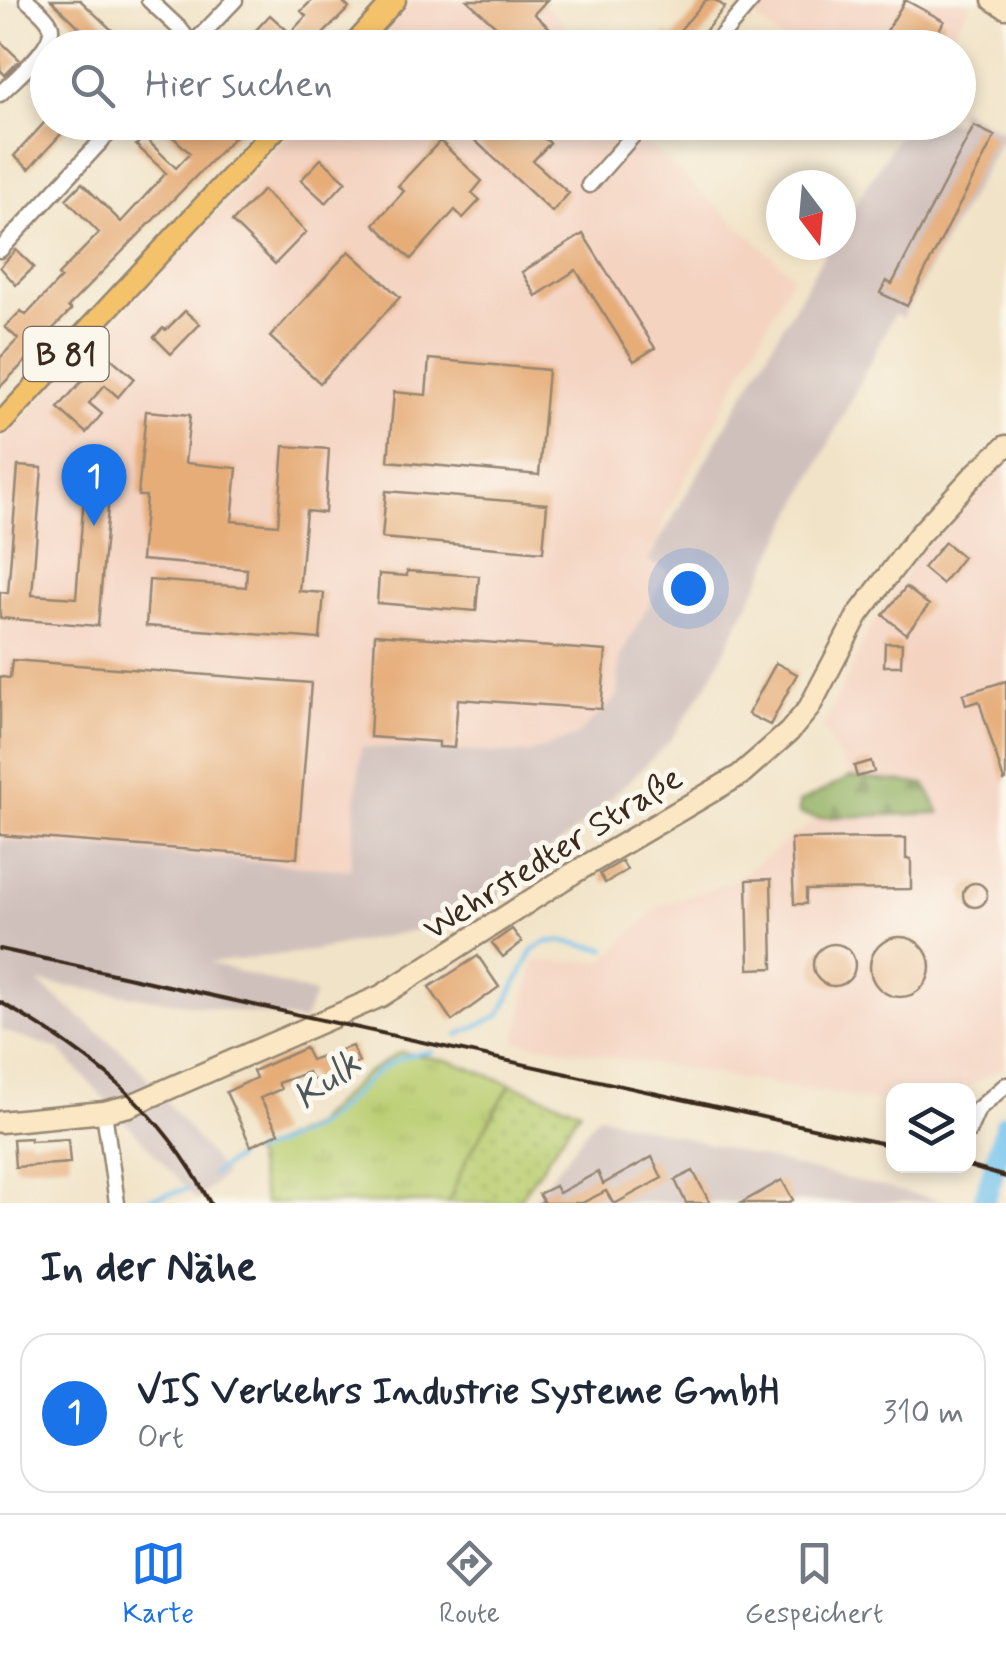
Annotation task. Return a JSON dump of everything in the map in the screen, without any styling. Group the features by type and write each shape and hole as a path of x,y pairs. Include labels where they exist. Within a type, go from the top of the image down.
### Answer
{"main road":[{"path":"368,30 395,0"},
{"name":"B 81","path":"0,424 265,140"}],"street":[{"path":"27,0 46,18 51,30"},
{"path":"150,0 181,30"},
{"path":"206,30 235,0"},
{"path":"726,30 752,0"},
{"path":"992,0 1006,8"},
{"path":"0,94 30,63"},
{"path":"0,250 102,140"},
{"path":"589,185 628,140"},
{"name":"Wehrstedter Straße","path":"0,1122 104,1112 140,1103 381,996 572,874 740,774 799,720 858,615 908,548 1006,446"},
{"path":"976,1114 1006,1085"},
{"path":"104,1112 117,1203"}],"shaded area":[{"path":"414,0 540,0 570,30 386,30"},
{"path":"737,0 960,0 970,5 955,30 770,30"},
{"path":"976,117 1005,133 902,318 894,314 710,680 670,741 583,825 546,854 496,882 502,898 426,928 312,951 210,963 315,994 303,1021 38,982 135,1063 225,1174 197,1200 59,1049 0,1030 0,840 350,870 361,747 527,754 576,736 617,698 620,656 668,571 648,561 821,260 856,260 856,203 895,140 976,140"},
{"path":"285,140 644,140 766,251 766,260 776,260 793,275 668,512 648,561 669,571 620,656 617,698 576,736 527,754 361,747 350,870 0,841 0,442"},
{"path":"1006,463 1006,1066 975,1083 886,1083 886,1103 516,1041 534,961 603,961 659,906 733,881 818,818 939,813 925,784 850,777 823,728 869,631 927,540"},
{"path":"598,1115 805,1169 947,1202 531,1203"}],"green space":[{"path":"850,777 925,784 940,813 818,818 799,814 799,803"},
{"path":"400,1052 450,1061 511,1084 466,1160 448,1203 265,1203 253,1153 311,1127 363,1076"},
{"path":"511,1084 580,1110 517,1203 448,1203 466,1160"}],"building":[{"path":"51,0 80,0 112,30 82,30"},
{"path":"312,0 341,0 349,8 327,30 293,30 306,16 301,11"},
{"path":"467,0 547,0 534,14 552,30 500,30"},
{"path":"706,0 715,0 725,7 706,30 680,30"},
{"path":"905,0 944,21 939,30 888,30"},
{"path":"270,15 287,30 256,30"},
{"path":"0,41 20,60 5,75 0,70"},
{"path":"976,127 995,136 907,306 880,293 886,281 892,284 967,140 976,140"},
{"path":"30,138 56,140 29,169 14,156"},
{"path":"141,140 147,140 176,168 190,153 176,140 231,140 68,307 71,310 46,336 49,338 0,387 0,358 18,339 5,327 21,311 26,315 99,233 66,199 82,183 121,222 166,173 136,145"},
{"path":"474,140 550,143 533,161 569,193 552,212"},
{"path":"440,141 482,181 472,193 480,200 463,218 455,210 411,259 374,224 404,191 398,186"},
{"path":"321,159 346,181 326,203 301,180"},
{"path":"263,190 306,232 275,264 232,222"},
{"path":"583,234 655,348 634,361 576,270 536,296 522,272"},
{"path":"16,250 34,267 16,285 0,267"},
{"path":"349,251 400,297 320,383 270,337"},
{"path":"185,311 200,324 171,354 154,337"},
{"path":"106,354 134,378 118,397 105,385 89,403 102,414 86,433 58,408"},
{"path":"429,359 548,370 539,475 388,461 394,392 426,395"},
{"path":"146,411 190,415 185,463 237,468 232,521 278,525 284,446 329,449 325,513 306,511 299,591 324,593 320,639 146,626 149,580 246,587 247,569 141,560 146,496 138,496"},
{"path":"18,466 42,468 32,595 76,598 86,470 111,472 98,626 0,618 0,592 8,593"},
{"path":"386,491 547,504 543,552 382,538"},
{"path":"945,542 963,557 942,584 923,568"},
{"path":"407,571 479,576 476,611 377,603 379,574 407,576"},
{"path":"906,587 929,605 906,634 883,615"},
{"path":"375,634 606,651 601,709 458,699 454,748 439,747 439,742 370,737"},
{"path":"885,643 902,643 901,666 884,666"},
{"path":"12,660 311,683 297,858 0,835 0,677 10,678"},
{"path":"776,663 797,674 770,725 748,714"},
{"path":"1006,681 1004,781 979,701 966,705 963,694"},
{"path":"871,761 874,772 857,777 854,766"},
{"path":"906,838 911,889 806,890 806,904 794,904 791,839"},
{"path":"622,861 627,870 605,883 600,874"},
{"path":"771,879 773,968 749,969 747,880"},
{"path":"975,883 987,895 975,907 963,895"},
{"path":"512,929 522,942 503,957 492,943"},
{"path":"900,937 921,946 930,967 921,988 900,997 879,988 870,967 879,946"},
{"path":"834,944 849,950 855,965 849,980 834,986 819,980 813,965 819,950"},
{"path":"478,956 499,987 452,1021 429,987"},
{"path":"352,1046 359,1062 348,1066 345,1072 312,1080 308,1072 278,1083 281,1089 260,1098 279,1133 251,1146 226,1092 256,1078 253,1071 305,1048 311,1060"},
{"path":"13,1139 68,1139 70,1163 15,1167"},
{"path":"652,1157 662,1178 616,1203 606,1191 582,1203 540,1203 543,1201 539,1194 555,1186 559,1193 598,1172 603,1184"},
{"path":"693,1171 710,1203 686,1203 675,1180"},
{"path":"782,1180 793,1200 741,1203"}],"waterway":[{"name":"Kulk","path":"458,1035 500,1015 533,950 546,942 606,949"},
{"name":"Kulk","path":"251,1154 316,1126 395,1061 432,1052"},
{"path":"984,1203 1006,1124"},
{"name":"Kulk","path":"212,1174 236,1158"},
{"name":"Kulk","path":"134,1203 187,1189"}],"railway":[{"path":"0,949 886,1144"},
{"path":"0,1002 64,1042 121,1086 169,1139 210,1203"},
{"path":"976,1168 1006,1177"}],"place":[{"name":"VIS Verkehrs Industrie Systeme GmbH","path":"94,526"}]}
